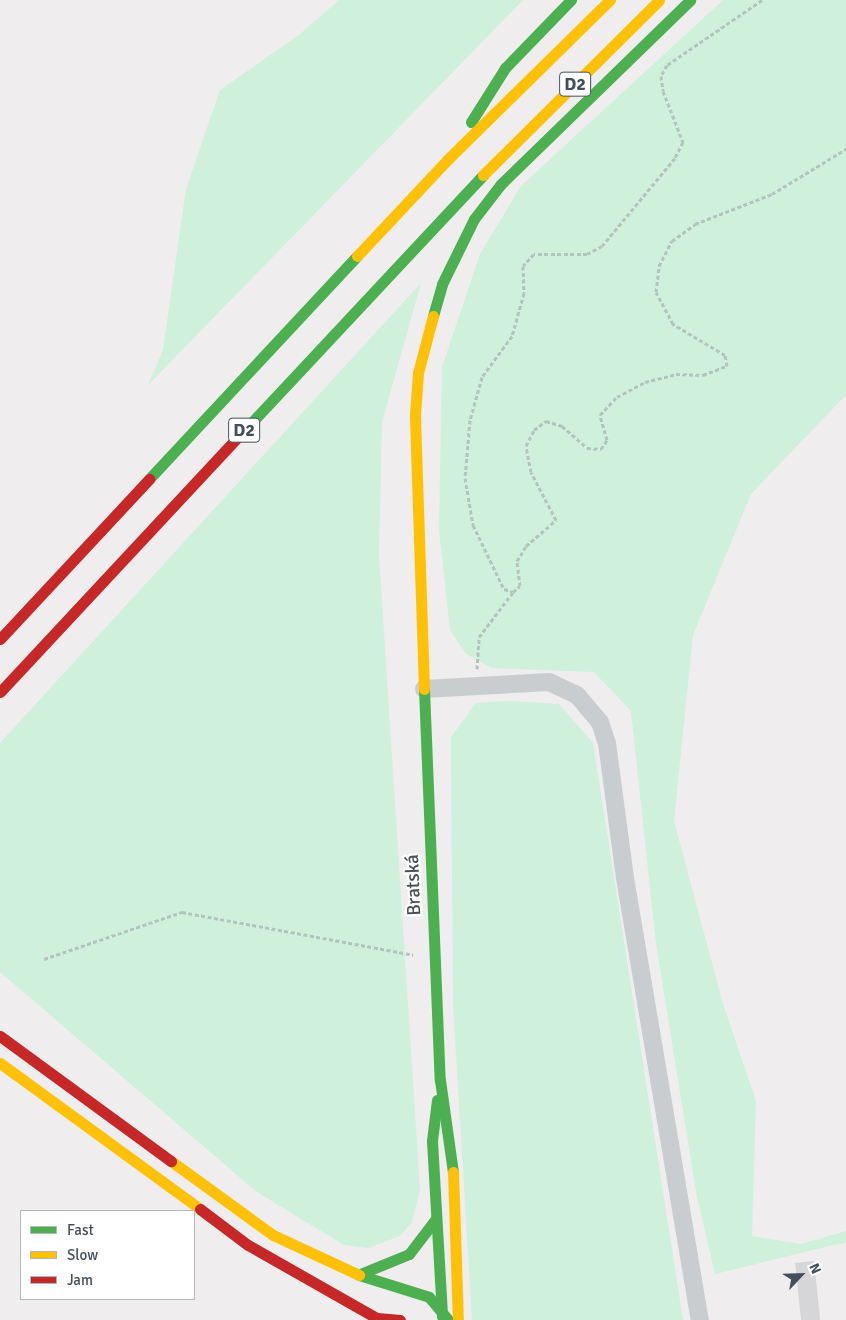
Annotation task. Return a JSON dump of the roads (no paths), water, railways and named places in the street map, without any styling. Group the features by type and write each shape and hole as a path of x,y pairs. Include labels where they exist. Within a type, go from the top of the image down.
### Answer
{"main road":[{"path":"448,159 505,68 571,0"},
{"name":"D2","path":"0,639 448,159 610,0"},
{"name":"D2","path":"0,692 490,168 659,0"},
{"name":"Bratská","path":"458,1320 452,1142 440,1080 434,959 415,414 418,373 442,284 474,219 501,184 690,0"},
{"path":"0,1036 273,1235 312,1257 417,1292 444,1317"},
{"path":"0,1063 241,1240 378,1319 400,1320"},
{"name":"Bratská","path":"440,1080 432,1141 435,1220 444,1317"},
{"path":"360,1274 409,1254 435,1220"},
{"path":"444,1317 458,1279"},
{"path":"428,1320 444,1317"}],"street":[{"path":"424,688 549,682 577,695 600,722 607,743 633,928 700,1320"}]}
